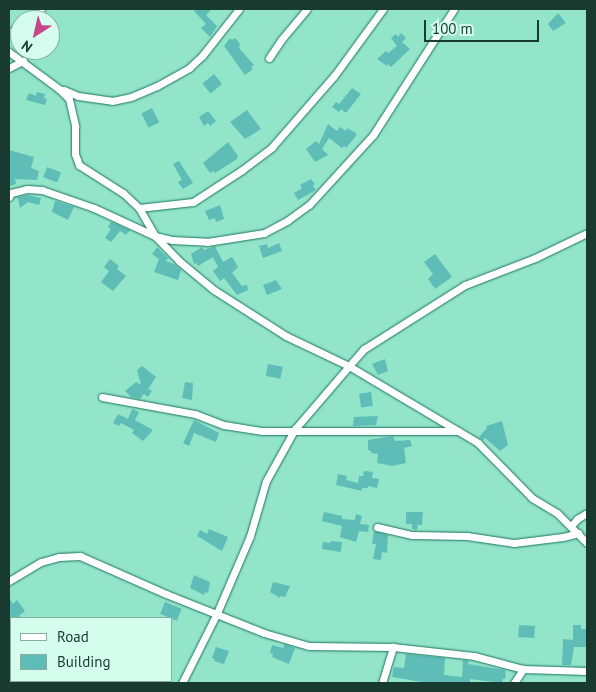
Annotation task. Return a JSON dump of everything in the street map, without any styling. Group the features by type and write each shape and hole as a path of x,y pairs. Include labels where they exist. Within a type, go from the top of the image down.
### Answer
{"street":[{"path":"59,88 96,99 112,101 130,97 189,68 202,56 240,9"},
{"path":"269,58 307,9"},
{"path":"139,208 193,202 242,170 272,147 334,76 383,9"},
{"path":"9,194 28,189 42,190 94,208 156,236 172,240 207,242 264,233 288,220 309,205 373,135 400,97 454,9"},
{"path":"9,52 59,88 69,99 75,126 75,154 79,165 124,193 139,208 156,236 179,261 214,290 286,336 349,366 478,443 532,498 557,513 587,543"},
{"path":"9,68 23,61"},
{"path":"182,683 217,613 250,536 266,481 295,430 364,349 465,285 535,258 587,233"},
{"path":"102,397 194,414 224,425 263,430 458,431"},
{"path":"571,526 577,519 587,513"},
{"path":"377,527 412,535 467,536 514,543 563,537 579,533"},
{"path":"9,581 41,562 59,557 80,556 166,594 264,633 309,646 393,647 474,656 522,669 587,671"},
{"path":"382,683 393,647"},
{"path":"514,683 522,669"}],"building":[{"path":"196,9 212,9 206,15 217,26 210,37 201,28 206,24 194,11"},
{"path":"558,13 566,23 553,31 548,24"},
{"path":"401,33 406,38 402,42 410,49 391,67 388,64 387,66 377,59 386,51 388,53 397,46 391,38 396,34 398,37"},
{"path":"230,38 232,40 235,38 240,44 239,48 254,65 251,67 253,69 245,75 224,46"},
{"path":"214,74 222,84 211,94 202,83"},
{"path":"352,88 361,94 346,113 341,109 339,112 332,107 336,102 339,104"},
{"path":"37,92 45,94 44,98 47,99 45,105 26,100 29,93 36,96"},
{"path":"152,108 159,122 149,128 141,113"},
{"path":"247,110 261,129 245,139 230,122"},
{"path":"208,111 216,121 210,126 208,123 204,126 199,117"},
{"path":"328,124 337,131 340,127 346,131 347,128 356,133 356,136 346,148 344,146 342,148 329,138 322,149 328,155 315,162 306,149 316,141 319,144"},
{"path":"228,142 238,156 237,159 215,173 213,171 210,173 203,163"},
{"path":"9,150 34,157 31,168 39,171 37,180 15,179 16,184 10,186"},
{"path":"179,161 193,183 183,189 178,182 182,180 173,164"},
{"path":"47,167 61,172 57,182 43,177"},
{"path":"311,179 315,184 313,186 316,190 298,200 294,193 302,188 300,185"},
{"path":"27,195 41,198 39,205 28,202 20,208 18,198 15,198"},
{"path":"55,201 74,207 68,220 52,212"},
{"path":"220,205 224,219 216,222 215,218 209,220 205,211"},
{"path":"111,222 130,230 126,235 120,231 111,242 105,238 111,229 108,227"},
{"path":"279,243 282,251 263,258 259,246 267,244 268,248"},
{"path":"215,246 223,262 232,257 238,267 232,273 242,286 247,285 248,290 237,295 224,278 220,281 213,271 218,267 213,257 198,266 196,263 194,264 191,254 202,247 204,250"},
{"path":"157,247 168,258 166,261 174,264 181,270 178,280 154,272 159,259 152,254"},
{"path":"435,254 452,277 435,289 428,279 433,274 424,262"},
{"path":"110,259 119,266 117,269 126,276 113,291 101,282 109,271 104,267"},
{"path":"276,280 282,289 267,295 263,285"},
{"path":"385,359 388,371 378,375 372,364"},
{"path":"268,364 283,367 280,379 266,376"},
{"path":"142,366 156,377 148,389 152,391 148,397 144,394 140,399 131,397 125,391 136,382 141,385 137,370"},
{"path":"185,382 193,383 192,400 182,398"},
{"path":"371,392 373,406 361,408 359,394"},
{"path":"132,409 139,412 135,420 153,430 143,441 132,433 134,430 121,423 119,426 113,423 118,414 128,419"},
{"path":"378,416 376,425 353,426 354,417"},
{"path":"194,420 219,433 216,442 194,433 189,446 183,443"},
{"path":"502,421 508,445 500,451 485,438 483,440 479,437 487,428 486,426"},
{"path":"393,436 395,441 410,440 412,446 404,448 406,463 392,466 377,463 378,454 371,453 368,450 368,440"},
{"path":"364,471 373,472 372,478 379,479 377,488 368,486 368,488 362,488 362,491 336,485 338,474 347,476 346,480 358,483 359,476 363,476"},
{"path":"324,512 342,516 342,519 355,520 356,514 362,516 360,524 369,525 368,532 359,531 356,542 340,537 342,526 322,521"},
{"path":"406,512 423,512 422,525 418,525 417,530 412,529 412,524 406,524"},
{"path":"209,529 228,537 222,551 197,536 200,530 207,534"},
{"path":"374,531 388,535 387,553 382,552 381,560 373,559 376,544 372,544"},
{"path":"331,541 342,542 341,552 322,549 323,542 330,543"},
{"path":"194,575 210,582 208,593 205,592 204,595 190,588"},
{"path":"273,582 290,586 285,597 280,596 280,598 270,592"},
{"path":"9,598 13,604 17,600 25,611 20,617 9,618"},
{"path":"165,602 182,609 177,621 172,617 160,614"},
{"path":"519,625 535,626 534,638 518,637"},
{"path":"573,625 581,625 581,629 587,629 587,647 574,647 571,665 562,665 563,639 573,640"},
{"path":"285,644 295,648 289,664 272,657 273,654 270,653 272,645 283,648"},
{"path":"216,647 229,651 224,664 214,661 215,659 212,658"},
{"path":"406,654 445,658 444,675 462,677 463,660 469,661 468,664 505,670 506,678 503,679 502,683 470,679 470,683 428,683 392,677 394,667 404,668"}]}
